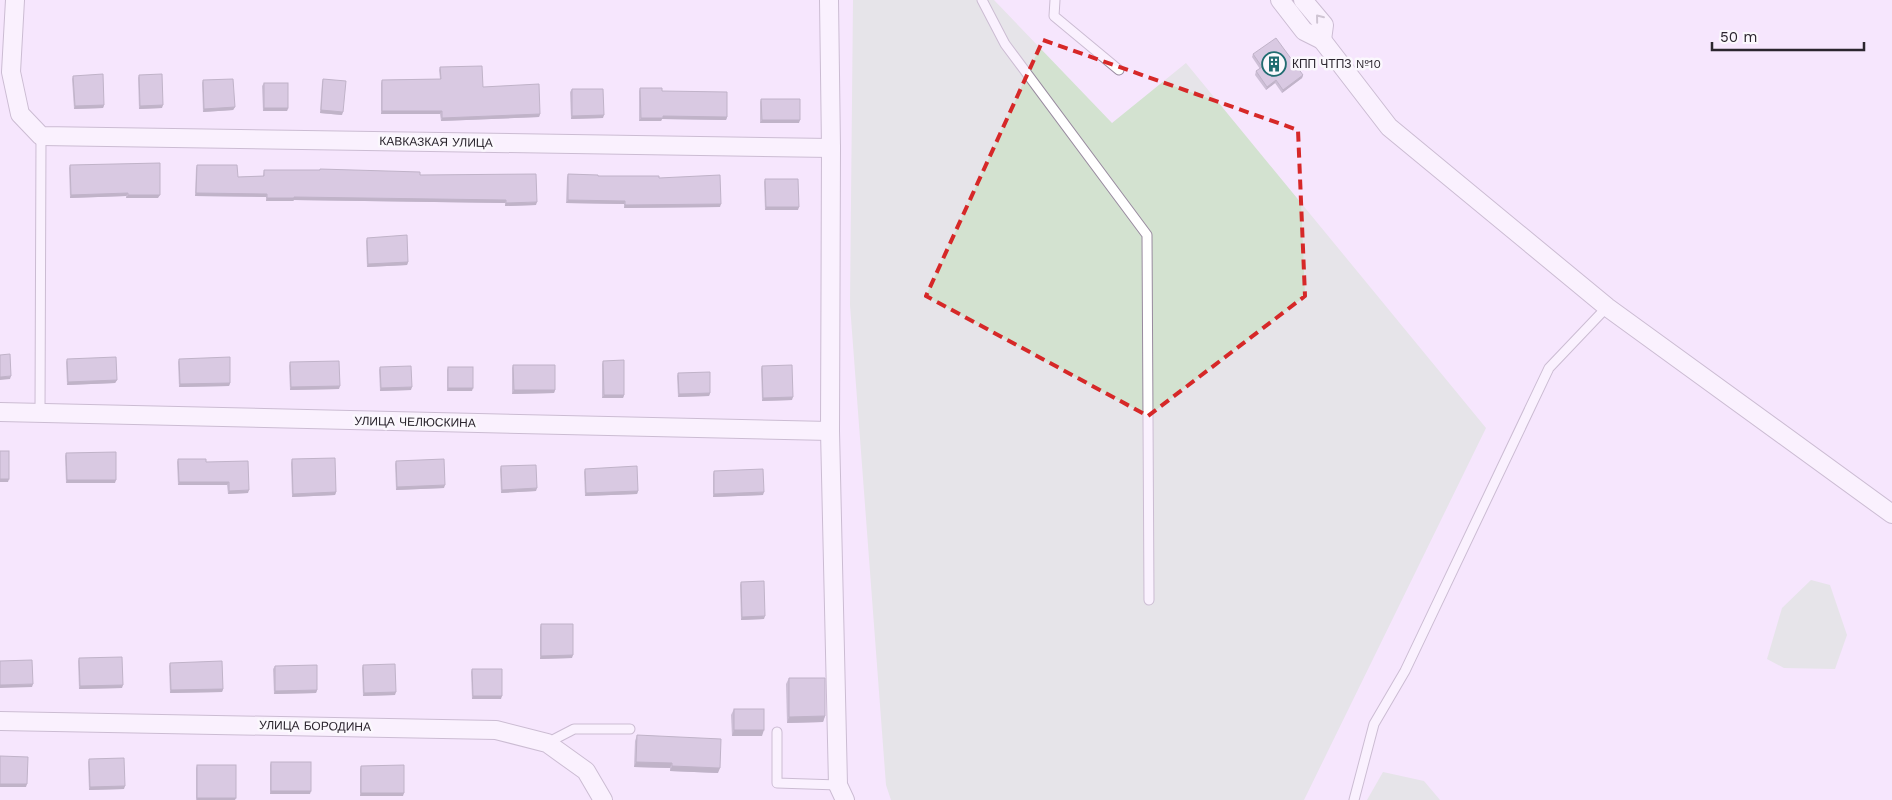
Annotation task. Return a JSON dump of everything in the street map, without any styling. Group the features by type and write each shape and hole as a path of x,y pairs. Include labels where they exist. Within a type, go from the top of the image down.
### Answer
{"street":[{"path":"15,0 11,72 20,114 41,136"},
{"path":"829,0 831,148 830,431 842,792"},
{"path":"1280,0 1304,31 1322,40 1389,126 1608,307 1892,514"},
{"path":"1303,0 1324,25 1322,40"},
{"name":"КАВКАЗКАЯ УЛИЦА","path":"41,136 831,148"},
{"name":"УЛИЦА ЧЕЛЮСКИНА","path":"0,412 830,431"},
{"name":"УЛИЦА БОРОДИНА","path":"0,721 496,730 547,743 586,771 603,800"}],"lane":[{"path":"982,0 1005,44 1147,234 1149,600"},
{"path":"1055,0 1054,16 1119,70"},
{"path":"40,413 41,136"},
{"path":"1354,800 1374,724 1405,671 1549,368 1608,307"},
{"path":"547,743 574,729 630,729"},
{"path":"777,732 777,783 842,792"}],"highlighted area":[{"path":"1043,40 1298,130 1305,296 1148,416 926,296"}],"green space":[{"path":"853,0 994,0 1112,123 1186,63 1486,428 1304,800 891,800 886,785 850,305"},
{"path":"1811,580 1830,585 1847,635 1835,669 1784,668 1767,659 1782,608"},
{"path":"1383,772 1424,781 1440,800 1367,800"}],"building":[{"name":"КПП ЧТПЗ №10","path":"1276,38 1303,75 1283,90 1276,80 1267,87 1256,71 1262,67 1253,54"},
{"path":"482,66 483,87 539,84 540,114 442,118 442,111 382,111 382,80 441,79 440,67"},
{"path":"103,74 104,105 75,106 73,76"},
{"path":"162,74 163,105 140,106 139,75"},
{"path":"233,79 235,107 204,109 203,80"},
{"path":"323,79 346,81 343,112 321,110"},
{"path":"264,83 288,83 288,108 264,108"},
{"path":"640,88 662,88 662,91 727,92 727,117 663,116 663,118 641,118"},
{"path":"572,89 603,89 604,115 572,116"},
{"path":"761,99 800,99 800,120 762,120"},
{"path":"160,163 160,195 128,195 128,193 71,195 70,165"},
{"path":"197,165 237,165 238,177 264,176 264,170 320,169 420,172 420,175 536,174 537,202 506,203 506,200 267,198 267,194 196,193"},
{"path":"568,174 659,176 659,178 720,175 721,204 625,205 625,201 568,200"},
{"path":"765,179 798,179 799,207 766,207"},
{"path":"407,235 408,262 368,264 367,238"},
{"path":"10,354 11,376 0,377 0,355"},
{"path":"116,357 117,380 68,382 67,359"},
{"path":"230,357 230,383 180,384 179,359"},
{"path":"624,360 624,395 604,395 603,361"},
{"path":"339,361 340,386 291,387 290,362"},
{"path":"513,365 555,365 555,390 514,390"},
{"path":"792,365 793,397 763,398 762,366"},
{"path":"411,366 412,387 381,388 380,367"},
{"path":"448,367 473,367 473,388 448,388"},
{"path":"710,372 710,393 679,394 678,373"},
{"path":"0,451 9,451 9,479 0,479"},
{"path":"116,452 116,480 67,480 66,453"},
{"path":"335,458 336,492 293,494 292,459"},
{"path":"178,459 206,459 206,462 248,461 249,490 229,491 229,482 179,482"},
{"path":"444,459 445,485 397,487 396,461"},
{"path":"536,465 537,488 502,490 501,466"},
{"path":"637,466 638,491 586,493 585,469"},
{"path":"763,469 764,492 714,494 714,471"},
{"path":"764,581 765,616 742,617 741,582"},
{"path":"541,624 573,624 573,655 541,656"},
{"path":"122,657 123,685 80,686 79,658"},
{"path":"32,660 33,684 0,685 0,661"},
{"path":"222,661 223,689 171,690 170,663"},
{"path":"395,664 396,692 364,693 363,665"},
{"path":"317,665 317,690 275,691 275,666"},
{"path":"472,669 502,669 502,696 473,696"},
{"path":"789,678 825,678 825,716 789,717"},
{"path":"734,709 764,709 764,730 734,730"},
{"path":"637,735 721,739 720,768 672,766 672,763 636,762"},
{"path":"0,756 28,757 27,784 0,784"},
{"path":"124,758 125,786 90,787 89,759"},
{"path":"271,762 311,762 311,791 271,791"},
{"path":"197,765 236,765 236,798 197,798"},
{"path":"404,765 404,793 361,793 361,766"}],"place":[{"name":"КПП ЧТПЗ №10","path":"1274,64"}]}
